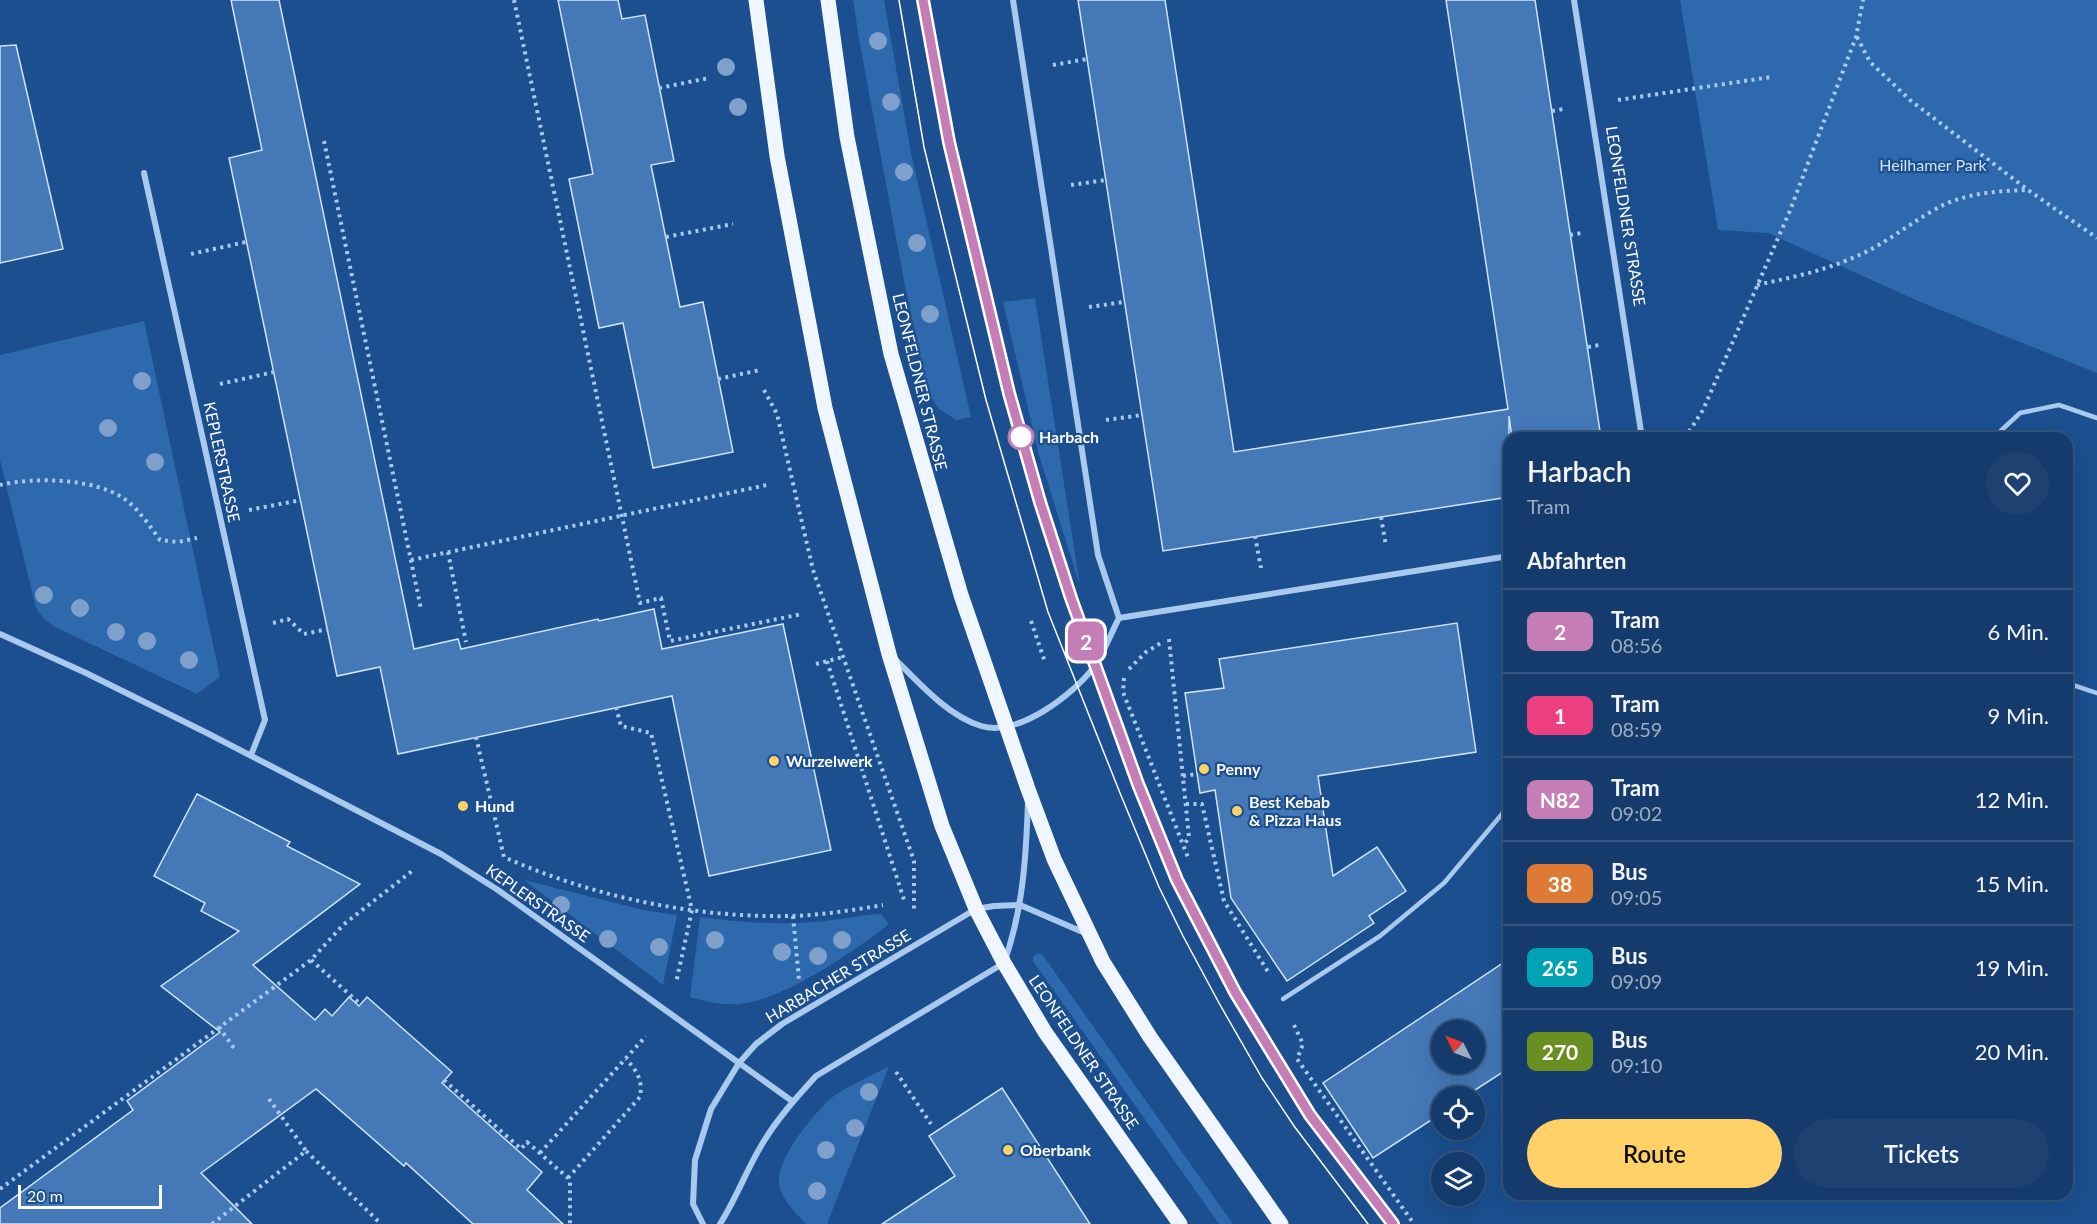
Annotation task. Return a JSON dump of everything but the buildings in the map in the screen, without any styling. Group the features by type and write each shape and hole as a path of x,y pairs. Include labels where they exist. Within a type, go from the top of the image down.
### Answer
{"main road":[{"name":"LEONFELDNER STRASSE","path":"756,0 777,156 825,408 889,654 942,826 976,909 1004,963 1045,1032 1180,1224"},
{"name":"LEONFELDNER STRASSE","path":"828,0 847,137 891,354 961,596 1054,860 1103,962 1150,1037 1281,1224"}],"street":[{"path":"889,654 944,707 982,727 1008,727 1047,710 1077,685 1095,666 1119,618 1098,555 1013,0"},
{"name":"LEONFELDNER STRASSE","path":"1574,0 1641,432"},
{"name":"KEPLERSTRASSE","path":"144,172 265,720 250,755"},
{"path":"1119,618 1503,557"},
{"name":"KEPLERSTRASSE","path":"0,634 86,673 441,854 498,890 792,1101"},
{"path":"720,1224 761,1146 792,1101 816,1076 1004,963 1014,935 1020,905 1026,860 1028,789"},
{"name":"HARBACHER STRASSE","path":"703,1224 693,1204 695,1160 711,1109 739,1063 756,1044 782,1024 976,909 1020,905 1088,934"}],"lane":[{"path":"1999,432 2020,413 2060,405 2097,418"},
{"path":"2073,685 2097,693"},
{"path":"1283,999 1380,936 1444,883 1503,812"}],"path":[{"path":"514,0 640,603 661,598 670,641 802,614"},
{"path":"1689,432 1703,410 1789,213 1856,37 1863,0"},
{"path":"1856,37 1869,62 1910,100 2097,238"},
{"path":"1052,65 1087,59"},
{"path":"1590,105 1771,77"},
{"path":"659,88 709,78"},
{"path":"324,141 421,609"},
{"path":"1070,185 1106,180"},
{"path":"1757,285 1813,273 1850,259 1888,241 1935,209 1961,198 1996,191 2028,189"},
{"path":"666,237 733,224"},
{"path":"191,254 246,242"},
{"path":"1089,307 1125,302"},
{"path":"718,380 760,370"},
{"path":"220,384 274,372"},
{"path":"764,390 777,414 813,570 914,861 914,910"},
{"path":"1106,420 1142,415"},
{"path":"0,485 49,481 99,486 124,498 144,518 160,540 178,542 224,531"},
{"path":"411,560 767,485"},
{"path":"248,510 301,500"},
{"path":"1381,517 1387,551"},
{"path":"1255,536 1261,571"},
{"path":"447,552 466,642"},
{"path":"273,623 288,619 304,634 328,629"},
{"path":"1031,621 1045,662"},
{"path":"1169,639 1189,837 1183,845"},
{"path":"1161,643 1146,652 1126,673 1123,692 1189,860"},
{"path":"816,664 843,657"},
{"path":"827,661 905,903"},
{"path":"616,707 621,726 651,733 692,910 675,987"},
{"path":"476,737 504,857 540,873 641,902 712,913 793,916 848,911 883,904"},
{"path":"1183,776 1197,774"},
{"path":"1186,804 1202,804 1224,901 1283,999 1303,1044 1297,1059 1414,1224"},
{"path":"0,1189 311,960 342,925 412,870"},
{"path":"793,916 799,980"},
{"path":"311,960 360,1005"},
{"path":"219,1028 236,1051"},
{"path":"540,1153 646,1036"},
{"path":"568,1178 640,1096 642,1083 636,1070 626,1058"},
{"path":"896,1072 931,1124"},
{"path":"444,1080 521,1149 527,1142 568,1178 570,1181 570,1224"},
{"path":"269,1099 306,1151 381,1224"},
{"path":"212,1224 306,1151"}],"green space":[{"path":"853,0 884,0 911,153 971,417 956,420 938,408 928,392 905,286"},
{"name":"Heilhamer Park","path":"1680,0 2097,0 2097,373 1918,301 1768,233 1718,230"},
{"path":"1035,298 1080,586 1039,455 1003,302"},
{"path":"144,321 220,677 197,694 55,627 44,619 36,608 0,460 0,355"},
{"path":"524,880 643,910 677,915 663,985"},
{"path":"881,914 889,924 875,935 817,973 776,994 739,1004 714,1003 690,997 700,917 742,922 784,923"},
{"path":"1042,954 1233,1224 1219,1224 1033,961 1033,957"},
{"path":"889,1066 827,1224 806,1224 789,1204 780,1188 780,1172 789,1150 805,1127 829,1100"}],"tram line":[{"path":"899,0 924,147 986,400 1048,612 1159,887 1183,936 1262,1078 1294,1126 1368,1224"},
{"path":"923,0 949,143 1009,394 1071,598 1138,784 1177,880 1235,992 1310,1115 1393,1224"},
{"name":"2","path":"923,0 949,142 1009,393 1040,502 1071,598 1138,784 1177,880 1235,992 1310,1115 1393,1224"}],"place":[{"name":"Harbach","path":"1021,437"},
{"name":"Wurzelwerk","path":"774,761"},
{"name":"Penny","path":"1204,769"},
{"name":"Hund","path":"463,806"},
{"name":"Best Kebab & Pizza Haus","path":"1237,811"},
{"name":"Oberbank","path":"1008,1150"}]}
